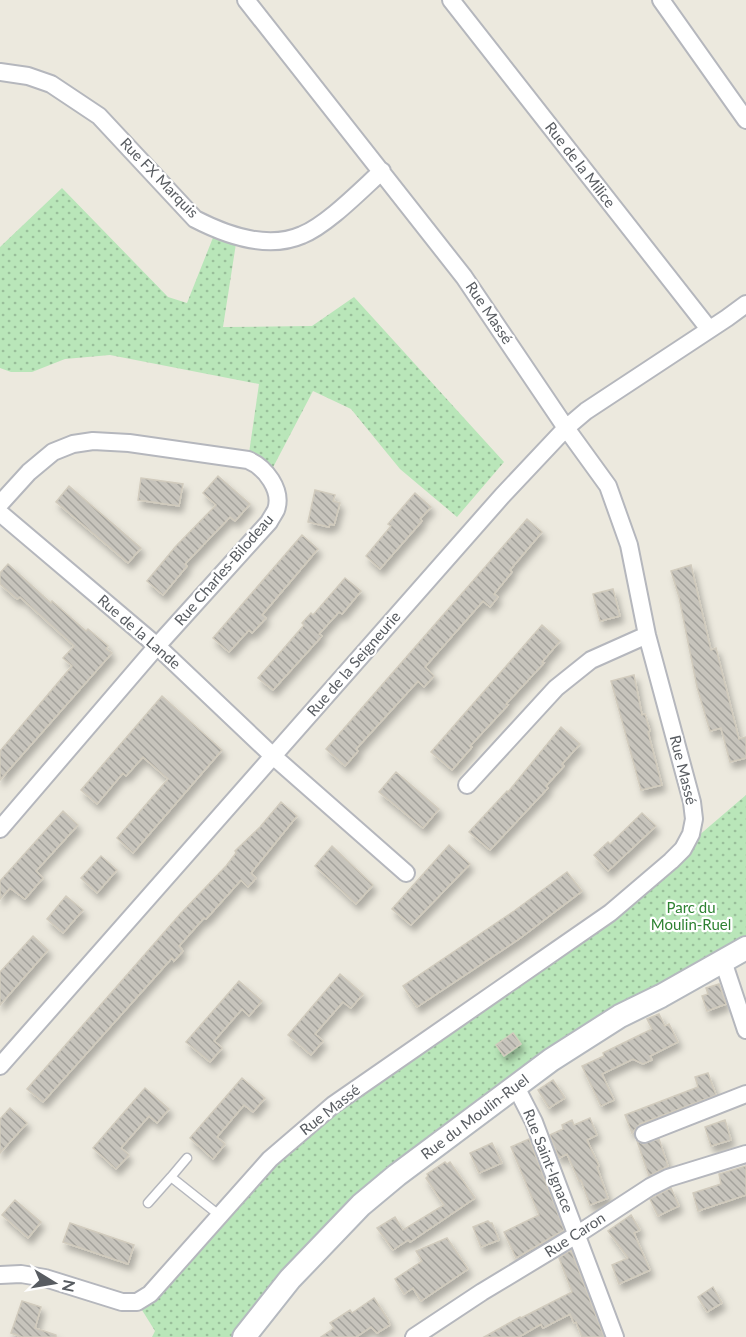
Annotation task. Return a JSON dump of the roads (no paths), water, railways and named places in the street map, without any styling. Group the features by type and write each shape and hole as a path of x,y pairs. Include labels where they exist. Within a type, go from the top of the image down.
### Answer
{"street":[{"name":"Rue Massé","path":"0,1275 21,1274 45,1278 122,1302 137,1302 150,1294 270,1159 333,1105 610,913 683,849 691,834 694,819 692,802 647,635 629,545 608,486 464,277 246,0"},
{"name":"Rue de la Milice","path":"451,0 709,330"},
{"path":"661,0 746,120"},
{"name":"Rue FX Marquis","path":"0,72 28,76 51,84 99,116 195,219 216,230 237,237 266,240 303,235 333,214 382,171"},
{"name":"Rue de la Seigneurie","path":"0,1066 502,496 566,428 586,411 746,304"},
{"name":"Rue Charles-Bilodeau","path":"0,504 29,471 53,452 73,444 93,441 237,458 256,463 269,476 277,495 277,509 268,522 157,646 0,829"},
{"name":"Rue de la Lande","path":"0,513 157,646 273,756 406,873"},
{"path":"467,785 556,688 569,677 591,660 647,635"},
{"name":"Rue du Moulin-Ruel","path":"244,1337 290,1279 361,1205 397,1175 551,1060 620,1016 662,996 746,948"},
{"path":"723,961 746,1030"},
{"name":"Rue Saint-Ignace","path":"516,1087 534,1122 615,1337"},
{"path":"644,1134 746,1094"},
{"name":"Rue Caron","path":"417,1336 482,1292 668,1178 746,1154"}],"lane":[{"path":"148,1203 187,1158"},
{"path":"171,1177 219,1215"}],"park label":[{"name":"Parc du Moulin-Ruel","path":"691,916"}]}
